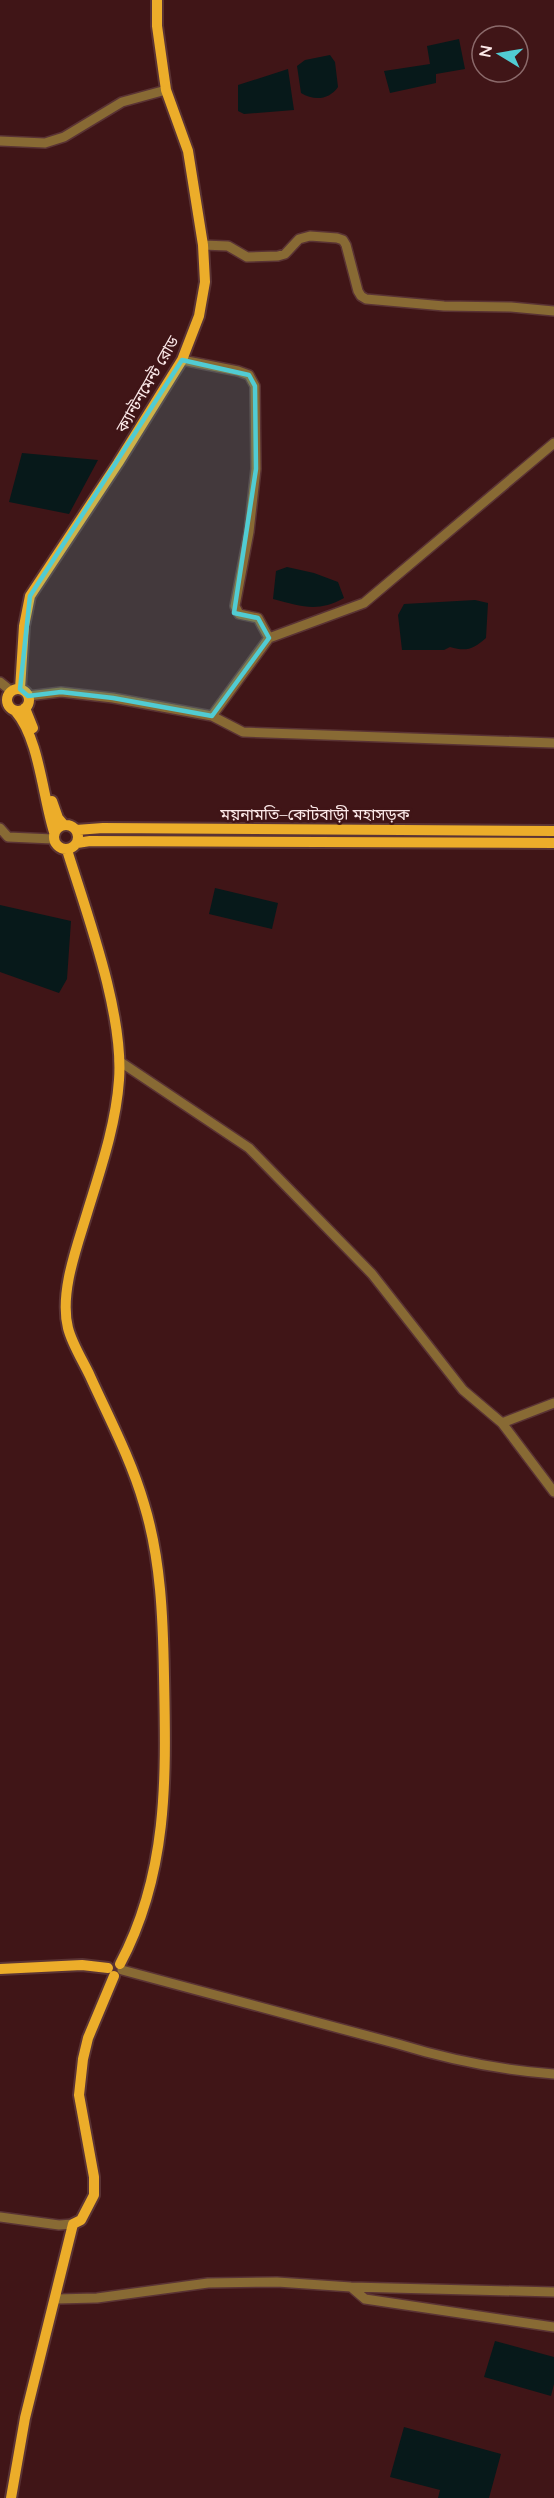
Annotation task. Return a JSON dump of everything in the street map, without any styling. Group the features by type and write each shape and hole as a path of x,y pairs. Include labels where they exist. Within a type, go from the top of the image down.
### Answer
{"main road":[{"name":"ক্যান্টনমেন্ট রোড","path":"14,692 30,596 118,463 182,360 199,316 205,282 202,244 188,151 166,90 157,26 157,0"},
{"path":"12,708 29,703 14,692 6,700 12,708 24,723 32,743 54,836 60,848 72,846"},
{"path":"12,708 35,734 54,809 64,825 54,836"},
{"name":"ময়নামতি–কোটবাড়ী মহাসড়ক","path":"64,825 76,830 103,828 486,837 554,843"},
{"path":"11,2498 25,2418 73,2224 81,2220 94,2195 94,2177 79,2096 83,2059 88,2037 116,1969 131,1942 144,1906 156,1866 163,1824 165,1710 163,1616 145,1505 130,1463 68,1329 70,1274 108,1141 116,1100 119,1061 113,1015 72,846 76,830"},
{"name":"ময়নামতি–কোটবাড়ী মহাসড়ক","path":"72,846 90,841 310,843 486,837 554,831"},
{"path":"0,1969 82,1965 116,1969"}],"street":[{"path":"0,141 45,143 64,137 122,102 166,90"},
{"path":"202,244 228,246 247,257 278,256 285,254 299,239 310,236 337,238 343,240 346,245 358,291 366,299 444,306 511,307 554,311"},
{"path":"182,360 238,371 249,375 255,386 256,469 249,532 235,606 239,614 258,618 269,638"},
{"path":"212,716 269,638 364,603 554,443"},
{"path":"0,682 14,692 61,692 113,698 212,716 243,732 554,743"},
{"path":"0,828 8,837 54,836"},
{"path":"119,1061 249,1148 372,1274 463,1390 502,1423 554,1492"},
{"path":"502,1423 554,1402"},
{"path":"116,1969 443,2058 488,2068 554,2074"},
{"path":"0,2217 59,2225 73,2224"},
{"path":"56,2299 97,2298 208,2283 277,2282 351,2287 554,2292"},
{"path":"351,2287 365,2299 554,2327"}],"highlighted area":[{"path":"182,360 249,375 255,386 256,469 234,613 258,618 269,638 212,716 113,698 61,692 28,696 20,689 30,596"}],"shaded area":[{"path":"459,39 465,69 436,74 436,83 390,93 384,71 430,64 427,46"},
{"path":"330,55 335,62 338,87 330,95 321,98 301,93 297,66 305,60"},
{"path":"288,69 294,110 244,114 238,111 238,85"},
{"path":"22,453 98,460 69,514 9,502"},
{"path":"287,567 314,573 338,582 344,598 317,607 301,606 273,599 276,571"},
{"path":"475,600 488,603 486,638 477,645 465,649 450,647 444,650 402,650 398,615 404,604"},
{"path":"215,888 278,903 272,929 209,914"},
{"path":"0,905 71,921 67,979 59,993 0,972"},
{"path":"495,2341 554,2357 554,2384 551,2396 484,2377"},
{"path":"404,2427 501,2454 489,2498 438,2498 440,2490 390,2477"}]}
